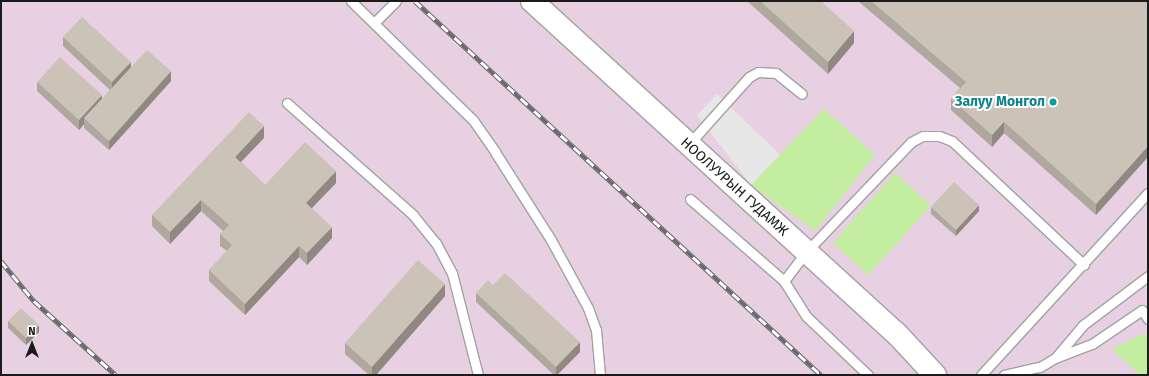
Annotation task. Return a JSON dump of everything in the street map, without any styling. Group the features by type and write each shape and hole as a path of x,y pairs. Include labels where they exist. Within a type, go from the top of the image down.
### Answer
{"street":[{"name":"НООЛУУРЫН ГУДАМЖ","path":"532,1 688,145 897,334 935,375"}],"lane":[{"path":"351,1 473,120 518,187 588,308 596,330 600,375"},
{"path":"374,23 396,1"},
{"path":"688,145 749,77 758,72 776,73 802,94"},
{"path":"287,103 413,215 436,243 452,273 478,375"},
{"path":"784,280 806,252 911,142 923,136 939,136 952,142 1084,265"},
{"path":"981,375 1148,194"},
{"path":"690,199 784,280 806,316 868,375"},
{"path":"1055,358 1083,325 1148,276"},
{"path":"1004,375 1040,367 1055,358 1092,344 1145,309 1148,319"}],"shaded area":[{"path":"1,1 1148,1 1148,375 1,375"},
{"path":"717,94 780,155 751,185 697,115"}],"green space":[{"path":"824,109 875,155 815,231 751,185"},
{"path":"895,173 931,206 868,275 833,243"},
{"path":"1145,333 1148,338 1148,375 1140,375 1112,349"}],"building":[{"path":"760,1 821,1 854,31 828,62"},
{"name":"Залуу Монгол","path":"871,1 1148,1 1148,146 1096,204 1004,122 992,135 951,99 966,82"},
{"path":"82,17 131,62 112,82 63,37"},
{"path":"147,50 171,71 109,141 84,118"},
{"path":"60,57 102,95 79,120 37,82"},
{"path":"249,112 264,126 235,157 265,185 305,142 336,171 306,203 332,227 307,253 299,246 245,304 209,270 232,245 220,234 229,225 201,200 170,232 152,215"},
{"path":"954,182 979,205 956,230 931,207"},
{"path":"418,260 445,284 372,367 345,343"},
{"path":"505,273 580,342 556,367 476,293 488,280 493,285"},
{"path":"21,308 39,325 26,338 8,321"}],"railway":[{"path":"415,1 821,375"},
{"path":"1,261 34,301 116,375"}],"place":[{"name":"Залуу Монгол","path":"1053,102"}]}
